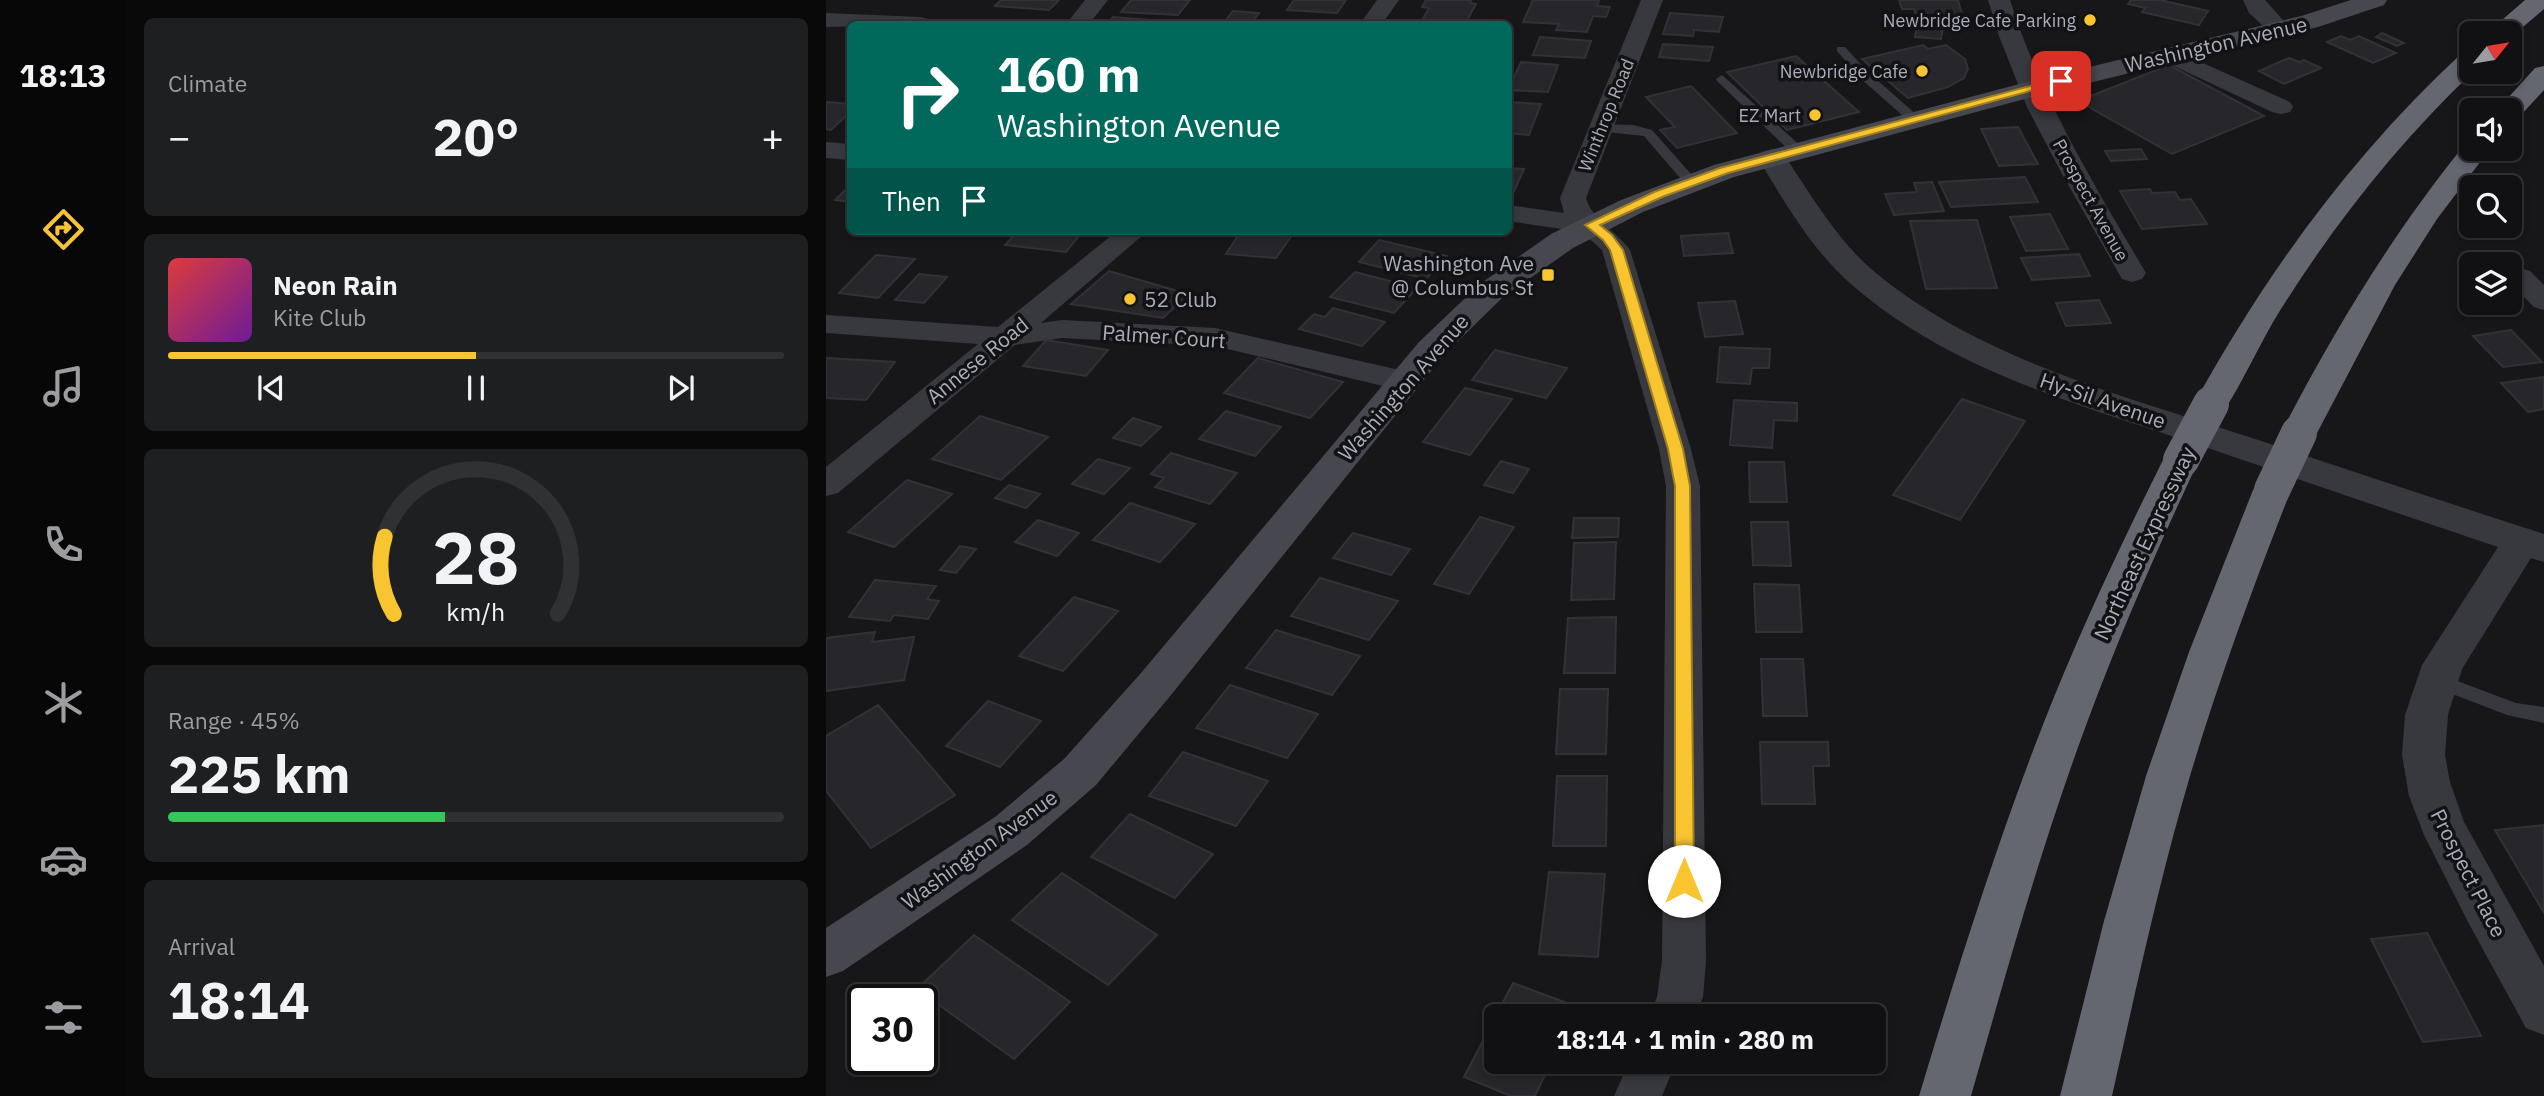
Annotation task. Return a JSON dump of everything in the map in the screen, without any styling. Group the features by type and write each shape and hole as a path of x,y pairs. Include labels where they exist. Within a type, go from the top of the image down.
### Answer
{"highway":[{"path":"2515,21 2540,0"},
{"name":"Northeast Expressway","path":"1945,1096 1991,940 2039,793 2087,668 2132,562 2181,460 2261,318 2343,200 2423,106 2459,71"},
{"path":"2521,98 2544,74"},
{"path":"2086,1096 2117,961 2157,815 2200,680 2272,491 2349,336 2385,273 2423,217 2467,161"}],"main road":[{"name":"Washington Avenue","path":"826,956 1011,831 1080,772 1156,684 1446,332 1491,291 1562,241 1691,182 1785,154 2032,89 2280,29 2348,11 2375,0"}],"street":[{"path":"1079,21 1097,0"},
{"path":"1373,21 1388,0"},
{"name":"Winthrop Road","path":"1652,0 1573,198 1573,207 1578,216 1608,237 1616,250 1675,449 1683,486 1684,961 1677,1004"},
{"name":"Prospect Avenue","path":"1999,0 2018,61 2080,183 2132,274"},
{"path":"2254,0 2257,8 2280,29"},
{"path":"826,20 850,21"},
{"path":"2169,55 2281,107"},
{"path":"826,150 847,152"},
{"name":"Hy-Sil Avenue","path":"1785,154 1808,216 1844,261 1886,298 1964,345 2058,386 2533,545"},
{"path":"1512,214 1592,225"},
{"name":"Annese Road","path":"826,485 1129,235"},
{"path":"2522,279 2544,301"},
{"name":"Palmer Court","path":"826,324 1004,337 1062,329 1215,337 1404,381"},
{"name":"Prospect Place","path":"2533,545 2443,665 2429,701 2423,736 2424,767 2434,803 2479,900 2544,1012"},
{"path":"1638,1096 1648,1074"}],"lane":[{"path":"1841,48 1864,75 1915,120"},
{"path":"1722,79 1785,154"},
{"path":"1601,128 1633,129 1648,133 1691,182"},
{"path":"2436,681 2514,710 2544,715"}],"building":[{"path":"1001,0 1059,0 1049,10 995,6"},
{"path":"1131,0 1190,0 1178,15 1121,12"},
{"path":"1294,0 1346,0 1337,13 1287,10"},
{"path":"1426,0 1471,0 1470,3 1476,4 1467,21 1422,21 1429,8 1422,7"},
{"path":"1533,0 1599,0 1597,6 1610,7 1606,17 1593,16 1587,32 1556,30 1559,24 1523,22"},
{"path":"1899,0 1958,0 1962,14 1916,15 1914,9 1902,9"},
{"path":"2131,0 2160,0 2208,11 2199,25 2142,12 2145,8 2128,4"},
{"path":"1233,11 1259,13 1253,21 1226,20"},
{"path":"1670,13 1723,17 1719,32 1694,30 1693,36 1663,34"},
{"path":"1113,17 1164,21 1110,21"},
{"path":"1918,17 1943,19 1942,26 1917,24"},
{"path":"1917,25 1943,27 1941,39 1915,37"},
{"path":"2382,33 2404,43 2397,46 2376,37"},
{"path":"2341,36 2350,40 2359,36 2396,53 2373,63 2327,42"},
{"path":"1540,37 1591,41 1585,58 1533,55"},
{"path":"1663,44 1713,47 1709,61 1659,57"},
{"name":"Newbridge Cafe","path":"1923,45 1928,49 1946,45 1965,59 1968,69 1964,78 1948,87 1908,98 1862,59"},
{"path":"1796,56 1859,112 1787,130 1727,72"},
{"path":"2289,58 2299,62 2304,60 2321,68 2284,84 2259,71"},
{"path":"1521,62 1558,65 1548,92 1512,90 1512,81"},
{"path":"2169,65 2264,116 2172,154 2078,101"},
{"path":"1691,86 1737,133 1677,148 1660,130 1675,127 1646,97"},
{"path":"826,102 847,104 847,115 831,130 826,129"},
{"path":"1512,102 1541,104 1529,135 1512,133"},
{"path":"2018,127 2038,164 1999,166 1981,129"},
{"path":"2141,149 2147,159 2111,161 2105,151"},
{"path":"1512,168 1524,169 1514,192"},
{"path":"2025,177 2038,202 1951,207 1939,182"},
{"path":"1932,182 1944,211 1894,215 1885,194 1917,192 1914,183"},
{"path":"846,189 847,189 847,202 835,200"},
{"path":"2150,189 2152,193 2175,192 2180,200 2191,199 2207,224 2142,229 2120,191"},
{"path":"2050,214 2068,249 2026,251 2010,217"},
{"path":"1977,220 1997,288 1926,289 1910,221"},
{"path":"1728,233 1733,253 1684,256 1681,236"},
{"path":"1014,235 1080,235 1066,252 1005,245"},
{"path":"1238,235 1292,235 1276,258 1226,254"},
{"path":"1379,240 1447,256 1426,279 1359,262"},
{"path":"2079,254 2090,276 2032,280 2021,258"},
{"path":"876,255 915,259 878,298 839,293"},
{"name":"52 Club","path":"1109,271 1188,294 1163,318 1071,304"},
{"path":"1355,272 1417,288 1394,313 1330,297"},
{"path":"919,274 947,277 924,303 895,300"},
{"path":"2099,300 2111,323 2066,326 2056,303"},
{"path":"1735,301 1743,334 1705,337 1698,303"},
{"path":"1333,308 1385,322 1362,346 1299,329 1314,314 1325,317"},
{"path":"2511,330 2542,362 2503,367 2473,336"},
{"path":"1046,340 1108,350 1086,376 1023,366"},
{"path":"1720,347 1770,349 1769,368 1752,368 1750,384 1717,382"},
{"path":"1495,350 1567,368 1546,398 1472,380"},
{"path":"826,358 895,362 866,400 826,398"},
{"path":"1258,358 1343,382 1310,418 1224,393"},
{"path":"2544,377 2544,409 2528,412 2501,383"},
{"path":"1465,388 1512,399 1470,455 1423,442"},
{"path":"1962,399 2025,421 1960,520 1893,495"},
{"path":"1734,400 1797,403 1797,421 1774,420 1772,448 1730,445"},
{"path":"1226,411 1281,427 1255,456 1199,439"},
{"path":"980,416 1048,437 1001,480 932,459"},
{"path":"1133,418 1161,427 1141,446 1113,438"},
{"path":"1171,453 1237,473 1210,504 1155,487 1164,478 1151,474"},
{"path":"1098,459 1130,468 1104,494 1072,484"},
{"path":"1501,461 1529,469 1513,493 1484,485"},
{"path":"1749,462 1784,462 1787,502 1750,502"},
{"path":"907,480 952,494 894,547 848,532"},
{"path":"1009,485 1040,494 1026,508 995,498"},
{"path":"1130,503 1195,524 1160,562 1093,540"},
{"path":"1480,517 1514,527 1469,594 1434,584"},
{"path":"1574,518 1619,518 1618,537 1572,538"},
{"path":"1038,520 1079,533 1057,556 1015,542"},
{"path":"1751,522 1788,522 1791,566 1753,565"},
{"path":"1353,533 1410,549 1391,575 1333,558"},
{"path":"1616,542 1614,599 1571,600 1574,543"},
{"path":"960,546 976,549 956,573 940,570"},
{"path":"1320,578 1398,601 1369,640 1291,616"},
{"path":"875,580 936,586 927,599 939,601 928,619 894,615 890,621 849,617"},
{"path":"1754,584 1799,585 1802,632 1756,632"},
{"path":"1074,597 1118,611 1063,671 1019,656"},
{"path":"1616,617 1615,673 1564,673 1568,618"},
{"path":"1276,630 1360,656 1332,695 1246,668"},
{"path":"875,632 872,642 914,637 904,680 826,691 826,638"},
{"path":"1761,659 1803,659 1807,716 1763,716"},
{"path":"1230,685 1318,714 1287,758 1196,728"},
{"path":"1560,689 1608,689 1606,754 1556,754"},
{"path":"988,701 1041,721 1000,767 946,746"},
{"path":"878,705 955,795 871,848 826,791 826,736"},
{"path":"1760,742 1828,742 1829,766 1813,766 1815,804 1762,804"},
{"path":"1183,752 1268,781 1236,826 1149,796"},
{"path":"1557,776 1607,776 1606,846 1553,846"},
{"path":"1130,814 1213,854 1175,898 1091,857"},
{"path":"2544,825 2544,913 2495,830"},
{"path":"1549,872 1605,874 1598,957 1539,954"},
{"path":"1062,873 1157,935 1108,985 1012,920"},
{"path":"2427,933 2481,1036 2423,1042 2371,939"},
{"path":"974,935 1070,1002 1014,1059 938,1004 938,984 922,984"},
{"path":"1513,983 1570,1004 1502,1004"},
{"path":"1484,1039 1484,1074 1545,1074 1535,1096 1511,1096 1464,1077"}],"place":[{"name":"Newbridge Cafe Parking","path":"2090,20"},
{"name":"Newbridge Cafe","path":"1922,71"},
{"name":"EZ Mart","path":"1815,115"},
{"name":"Washington Ave @ Columbus St","path":"1548,275"},
{"name":"52 Club","path":"1130,299"}],"route":[{"path":"1684,881 1683,486 1675,449 1616,250 1608,237 1592,225 1658,194 1724,171 2061,81"}]}
